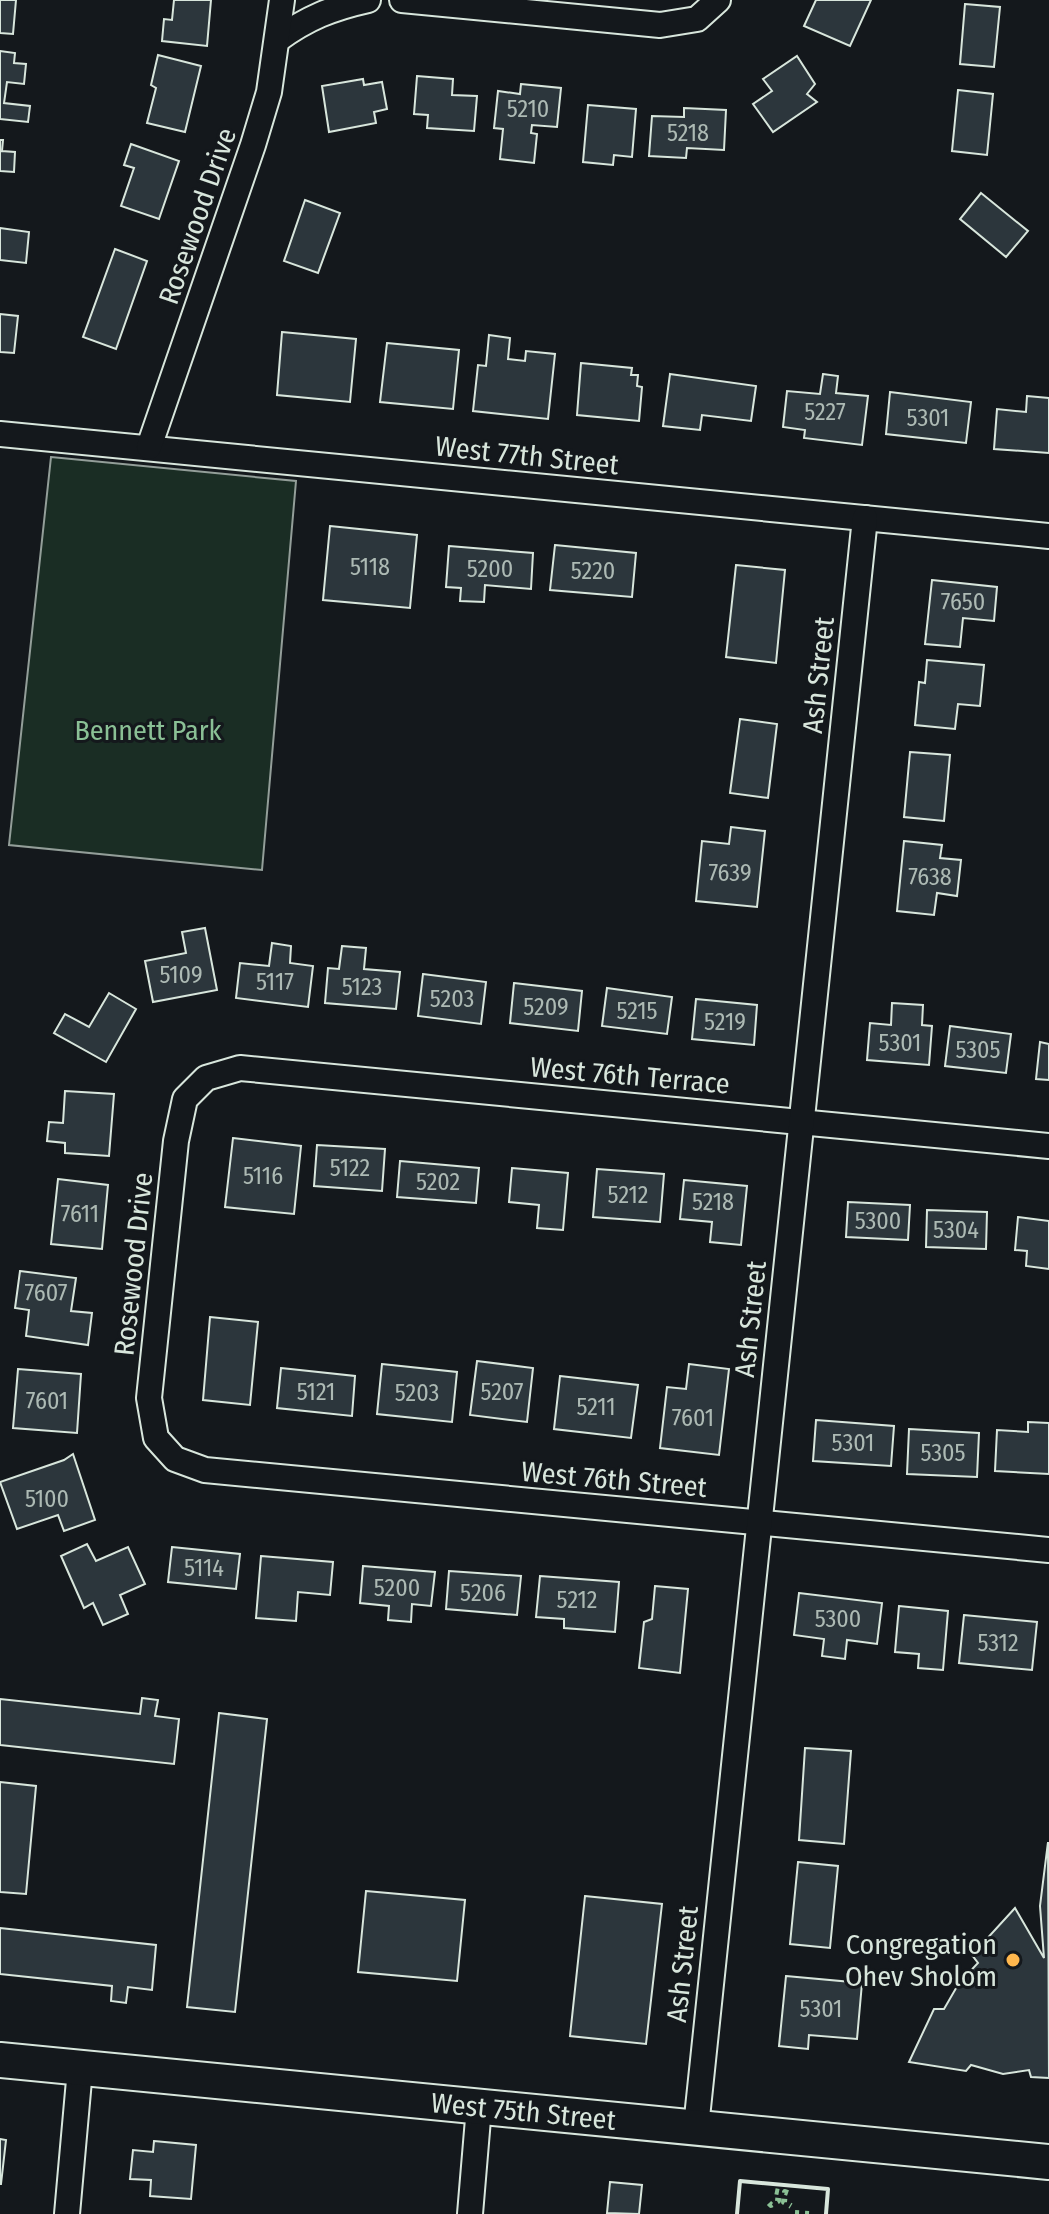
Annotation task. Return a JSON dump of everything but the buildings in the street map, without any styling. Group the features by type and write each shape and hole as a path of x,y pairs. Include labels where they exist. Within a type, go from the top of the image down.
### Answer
{"main road":[{"name":"West 75th Street","path":"0,2060 1049,2162"}],"street":[{"name":"Rosewood Drive","path":"149,447 269,92 282,0"},
{"path":"277,40 315,16 368,0"},
{"path":"402,0 660,25 697,19 718,0"},
{"name":"West 77th Street","path":"0,434 1049,536"},
{"name":"Ash Street","path":"696,2127 865,518"},
{"name":"West 76th Terrace","path":"206,1078 240,1068 1049,1146"},
{"name":"Rosewood Drive","path":"175,1459 156,1438 149,1398 176,1141 185,1099 206,1078"},
{"name":"West 76th Street","path":"175,1459 205,1470 1049,1550"},
{"path":"67,2214 80,2069"},
{"path":"470,2214 479,2107"}],"green space":[{"name":"Bennett Park","path":"51,457 296,481 262,870 9,845"}],"hedge":[{"path":"769,2203 778,2201 779,2192 774,2191"},
{"path":"788,2193 785,2192 784,2202 791,2206"},
{"path":"795,2213 811,2214"}],"wall":[{"path":"737,2214 740,2181 828,2189 826,2214"}],"place":[{"name":"Congregation Ohev Sholom","path":"1013,1960"}]}
